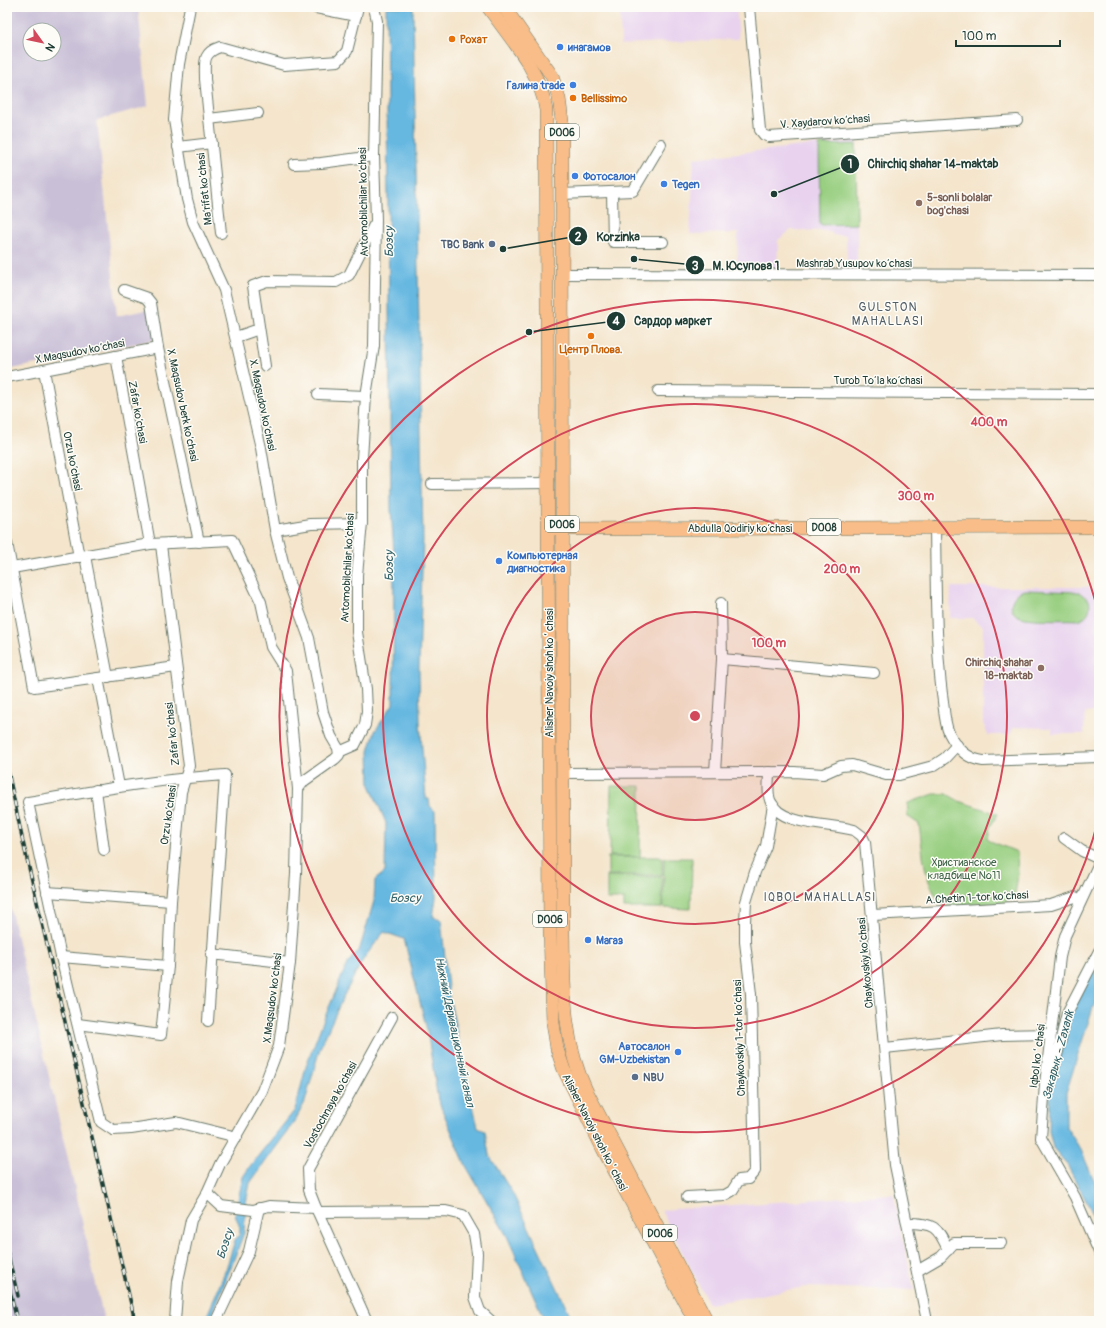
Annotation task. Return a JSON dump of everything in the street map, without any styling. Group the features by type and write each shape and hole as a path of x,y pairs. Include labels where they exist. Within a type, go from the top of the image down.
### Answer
{"main road":[{"name":"Alisher Navoiy shoh koʻchasi","path":"488,7 534,73 542,93 546,110 550,932 553,1023 556,1043 564,1070 578,1101 695,1321"},
{"name":"Alisher Navoiy shoh koʻchasi","path":"504,7 549,70 557,89 562,121 564,995 568,1033 581,1080 613,1145 707,1321"},
{"name":"Abdulla Qodiriy ko‘chasi","path":"548,529 935,526 1099,527"}],"street":[{"name":"X. Maqsudov ko‘chasi","path":"190,7 179,64 174,120 178,147 193,222 224,290 261,448 275,530 287,578 309,638 323,712 331,736 339,752"},
{"name":"Avtomobilchilar ko‘chasi","path":"339,752 355,745 365,725 366,711 366,689 357,632 357,575 362,523 362,458 366,396 374,346 376,220 374,156 377,21 374,7"},
{"name":"V. Xaydarov ko‘chasi","path":"749,7 760,130 764,135 769,137 1017,120"},
{"name":"Maʼrifat ko‘chasi","path":"221,233 209,119 205,58 210,50 220,47 284,66 338,60 347,51 357,11 316,8"},
{"path":"209,119 258,113"},
{"name":"Maʼrifat ko‘chasi","path":"178,147 212,143"},
{"path":"562,194 633,191 661,144"},
{"path":"294,164 321,163 374,156"},
{"path":"612,192 613,242 663,242"},
{"path":"265,366 252,286 267,281 336,282 349,274 376,220"},
{"name":"Mashrab Yusupov ko‘chasi","path":"562,274 1099,275"},
{"name":"X .Maqsudov berk ko‘chasi","path":"124,290 147,298 151,303 158,348 199,542"},
{"path":"236,337 259,329"},
{"name":"X.Maqsudov ko‘chasi","path":"7,377 158,348"},
{"name":"Zafar ko‘chasi","path":"116,356 150,544"},
{"name":"Orzu ko‘chasi","path":"44,370 108,677"},
{"name":"Turob To‘la ko‘chasi","path":"658,391 1099,394"},
{"path":"318,394 366,396"},
{"path":"432,484 548,483"},
{"path":"275,530 311,524 362,523"},
{"path":"935,526 937,652 947,728 957,745 968,756 983,761 1099,757"},
{"name":"X.Maqsudov ko‘chasi","path":"199,542 232,540 261,602 271,647 286,671 298,789 296,874 290,963 279,1046 262,1091 237,1137 220,1164 207,1193"},
{"path":"12,568 150,544 199,542"},
{"path":"7,543 34,687 176,667"},
{"name":"Zafar ko‘chasi","path":"161,544 189,766 187,777 225,776 208,1021"},
{"path":"715,772 722,659 721,603"},
{"path":"722,659 874,673"},
{"path":"98,678 119,786"},
{"path":"563,773 769,772 823,774 841,766 852,765 886,775 899,775 933,766 945,758 957,745"},
{"path":"298,789 304,780 335,760 339,752"},
{"path":"769,772 769,796 772,805"},
{"name":"Orzu ko‘chasi","path":"47,892 28,802 119,786 187,777 181,792 170,901 168,966 161,1035 78,1024"},
{"path":"96,790 104,850"},
{"name":"Chaykovskiy ko‘chasi","path":"772,805 792,819 851,829 862,836 866,846 895,1165 927,1321"},
{"name":"Chaykovskiy 1-tor ko‘chasi","path":"687,1197 724,1195 732,1191 738,1180 748,1179 755,1171 751,994 745,942 745,922 746,902 755,872 766,846 772,805"},
{"path":"1064,838 1082,851 1099,859"},
{"name":"Iqbol koʻchasi","path":"1099,863 1065,936 1060,957 1045,1084 1041,1138 1075,1197 1099,1252"},
{"path":"170,901 47,892 61,957 101,1122 113,1130 131,1129 176,1122 237,1137"},
{"name":"A.Chetin 1-tor ko‘chasi","path":"873,915 1051,905 1075,897 1081,900"},
{"path":"1045,1084 1050,1084 1067,1013 1099,951"},
{"path":"212,954 290,963"},
{"path":"61,957 168,966"},
{"name":"Vostochnaya ko‘chasi","path":"367,1321 317,1210 310,1190 308,1169 392,1017"},
{"path":"885,1048 1002,1035 1052,1034"},
{"path":"175,1321 178,1281 191,1220 207,1193 221,1206 256,1209 269,1206 317,1210 455,1212 463,1215 474,1234 477,1253 476,1298 480,1311 491,1321"},
{"path":"216,1321 249,1251 256,1209"},
{"path":"907,1223 931,1225 938,1229 948,1250"},
{"path":"917,1271 941,1258 954,1243 1001,1243"}],"shaded area":[{"path":"7,7 138,7 148,106 97,120 117,316 156,308 162,338 7,370"},
{"path":"620,7 736,7 739,39 621,44"},
{"path":"857,140 857,262 847,262 846,235 832,235 832,231 791,230 778,240 777,270 737,270 738,233 690,234 694,158"},
{"name":"Chirchiq shahar 18-maktab","path":"951,587 1091,587 1091,591 1099,591 1099,711 1085,713 1084,734 1052,734 1052,728 1014,727 1010,735 988,735 983,723 983,626 972,618 950,618"},
{"path":"7,894 77,1198 104,1321 7,1321"},
{"path":"893,1194 914,1290 805,1287 709,1304 661,1210"}],"green space":[{"path":"856,144 857,224 820,225 819,145"},
{"path":"1024,590 1079,592 1089,600 1090,607 1088,613 1078,620 1021,617 1016,615 1011,607 1013,599 1016,595"},
{"path":"611,786 641,786 640,857 610,856"},
{"name":"Христианское кладбище №11","path":"934,794 947,794 959,801 998,814 990,827 988,840 1017,852 1018,874 1015,895 1002,905 943,905 936,897 931,887 925,867 919,824 907,816 908,803"},
{"path":"608,857 662,857 662,875 608,875"},
{"path":"664,858 692,858 691,909 663,908"},
{"path":"607,876 662,877 662,908 624,908 624,899 607,899"}],"water":[{"name":"Бозсу","path":"386,7 413,7 423,539 419,668 420,722 426,799 429,799 430,806 435,811 436,898 433,917 441,919 449,997 478,1128 485,1131 489,1155 513,1194 573,1321 545,1321 507,1236 466,1166 438,1100 427,1030 404,939 384,932 364,958 344,995 320,1048 305,1102 295,1121 250,1183 246,1203 244,1233 210,1321 205,1321 226,1269 235,1240 239,1235 240,1228 235,1214 243,1177 250,1166 295,1110 307,1063 322,1024 347,964 360,948 374,901 375,880 385,872 386,823 370,785 369,751 375,731 393,704 394,554 391,509"},
{"path":"1099,956 1099,997 1093,1007 1066,1093 1066,1127 1081,1150 1099,1192 1099,1232 1092,1212 1066,1163 1053,1148 1049,1131 1050,1093 1068,1019"}],"railway":[{"path":"7,766 23,842 135,1321"},
{"path":"7,1251 18,1296"},
{"path":"7,1277 17,1321"}],"place":[{"name":"Рохат","path":"452,39"},
{"name":"инагамов","path":"560,47"},
{"name":"Галина trade","path":"573,85"},
{"name":"Bellissimo","path":"573,98"},
{"name":"Фотосалон","path":"575,176"},
{"name":"Tegen","path":"664,184"},
{"name":"Chirchiq shahar 14-maktab","path":"774,194"},
{"name":"5-sonli bolalar bog'chasi","path":"919,203"},
{"name":"TBC Bank","path":"492,244"},
{"name":"Korzinka","path":"503,249"},
{"name":"М. Юсупова 1","path":"634,259"},
{"name":"Сардор маркет","path":"529,332"},
{"name":"Центр Плова.","path":"591,336"},
{"name":"Компьютерная диагностика","path":"499,561"},
{"name":"Chirchiq shahar 18-maktab","path":"1041,668"},
{"name":"Магаз","path":"588,940"},
{"name":"Автосалон GM-Uzbekistan","path":"678,1052"},
{"name":"NBU","path":"635,1077"}],"district":[{"name":"GULSTON MAHALLASI","path":"888,314"},
{"name":"IQBOL MAHALLASI","path":"820,897"}],"water label":[{"name":"Нижний Деривационный канал","path":"455,1032"},
{"name":"Закарық - Zaxarik","path":"1058,1055"}]}
